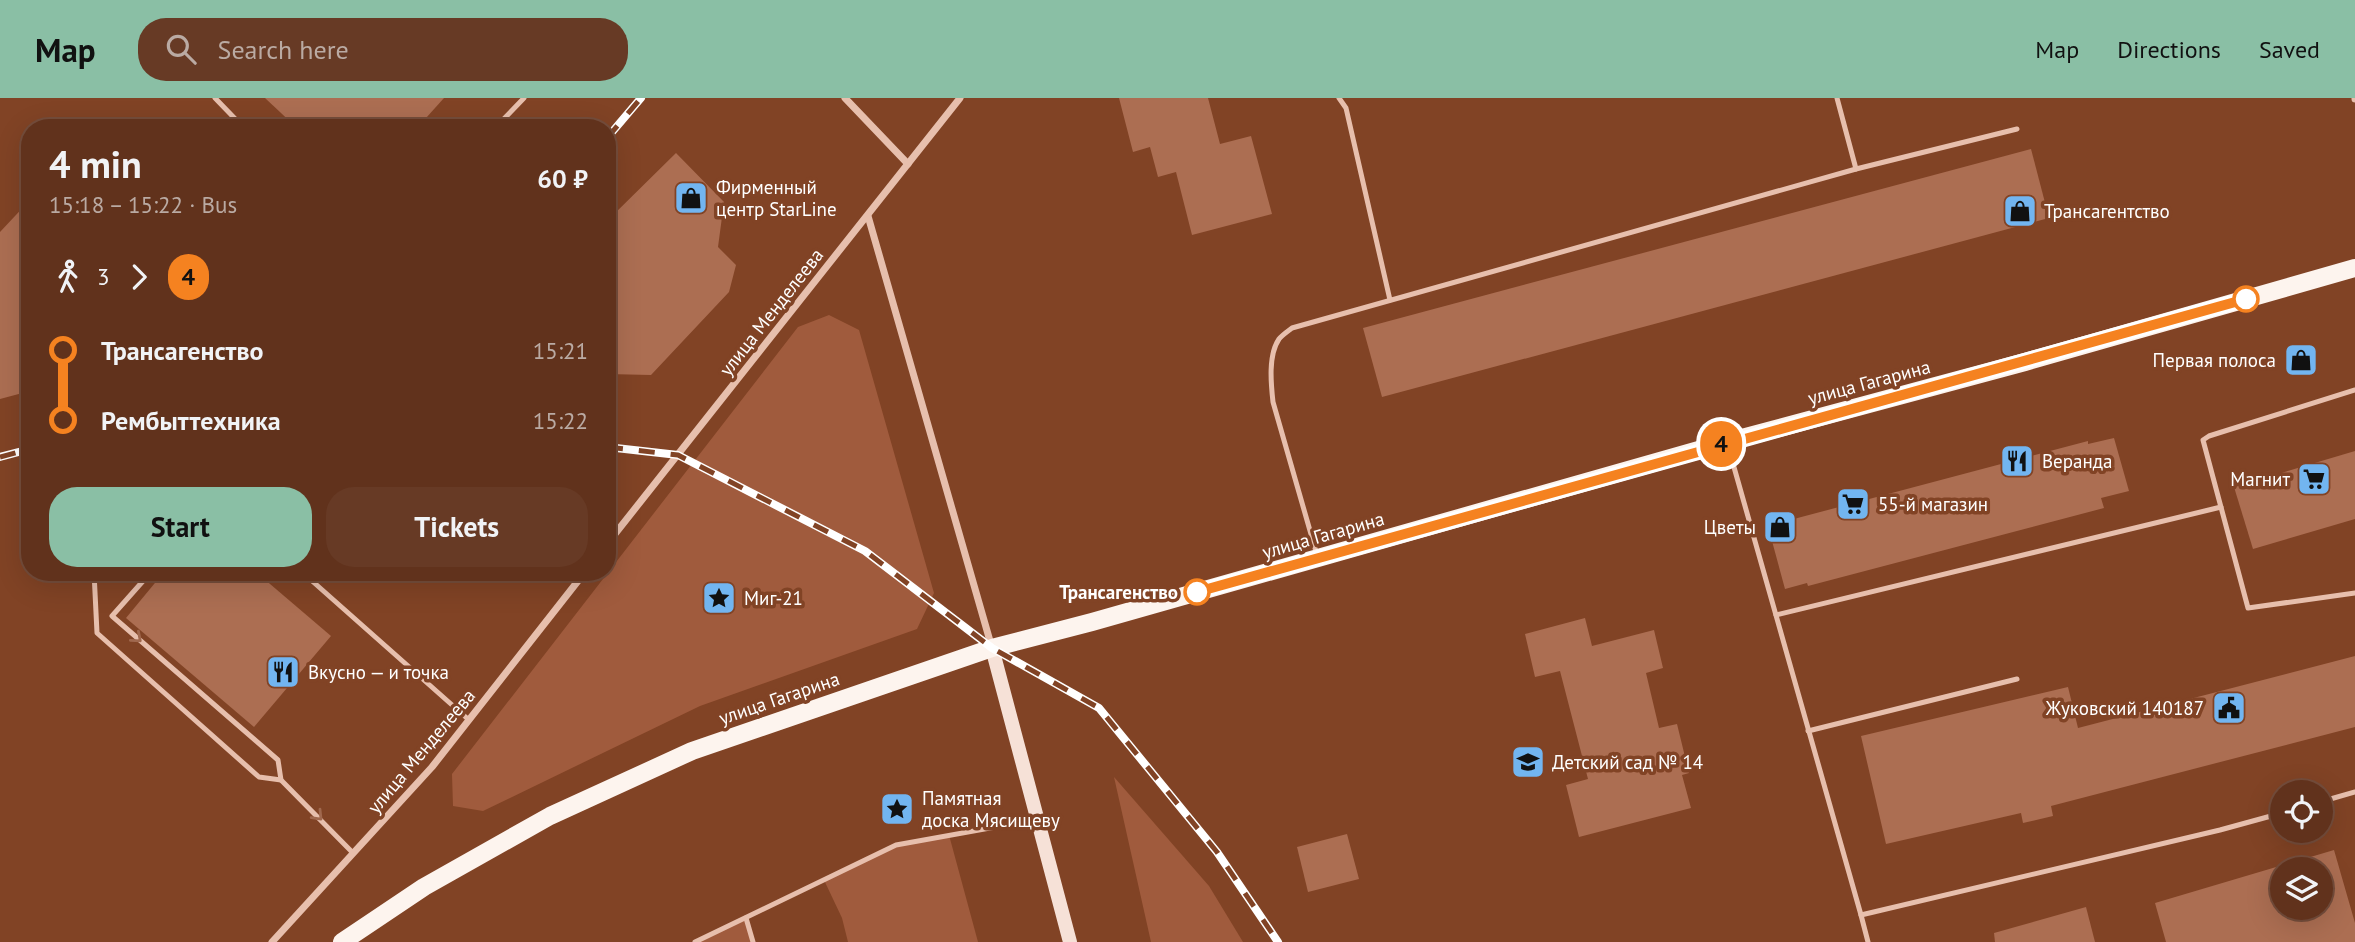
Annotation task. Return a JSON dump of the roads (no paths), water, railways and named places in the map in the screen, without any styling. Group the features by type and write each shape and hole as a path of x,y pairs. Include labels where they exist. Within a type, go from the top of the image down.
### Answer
{"main road":[{"name":"улица Гагарина","path":"342,942 424,887 539,823 692,751 992,648 2355,268"},
{"path":"992,648 1070,942"}],"street":[{"path":"845,98 908,164"},
{"name":"улица Менделеева","path":"616,533 960,98"},
{"path":"868,216 992,648"},
{"name":"улица Менделеева","path":"272,942 432,766 578,581"}],"lane":[{"path":"215,98 235,119"},
{"path":"504,119 524,98"},
{"path":"1339,98 1346,108 1390,300"},
{"path":"1838,98 1856,169"},
{"path":"1317,558 1273,402 1271,384 1278,340 1292,328 1856,169 2017,129"},
{"path":"2355,390 2203,440 2248,608 2355,593"},
{"path":"1727,442 1868,942"},
{"path":"1776,615 2221,507"},
{"path":"94,581 97,633 259,777 281,780"},
{"path":"142,581 112,616 278,760 281,780 353,853"},
{"path":"312,581 470,719"},
{"path":"1808,731 2017,679"},
{"path":"2333,798 2355,792"},
{"path":"1861,915 2270,816"},
{"path":"695,942 896,845 1037,820"},
{"path":"746,918 753,942"}],"railway":[{"path":"616,127 641,98"},
{"path":"616,448 678,455 865,551 992,648 1099,708 1217,852 1278,942"},
{"path":"0,457 21,451"}],"place":[{"name":"Фирменный центр StarLine","path":"691,198"},
{"name":"Трансагентство","path":"2020,211"},
{"name":"Первая полоса","path":"2301,360"},
{"name":"Веранда","path":"2017,461"},
{"name":"Магнит","path":"2314,479"},
{"name":"55-й магазин","path":"1853,504"},
{"name":"Цветы","path":"1780,527"},
{"name":"Трансагенство","path":"1197,592"},
{"name":"Миг-21","path":"719,598"},
{"name":"Вкусно — и точка","path":"283,672"},
{"name":"Жуковский 140187","path":"2229,708"},
{"name":"Детский сад № 14","path":"1528,762"},
{"name":"Памятная доска Мясищеву","path":"897,809"}]}
